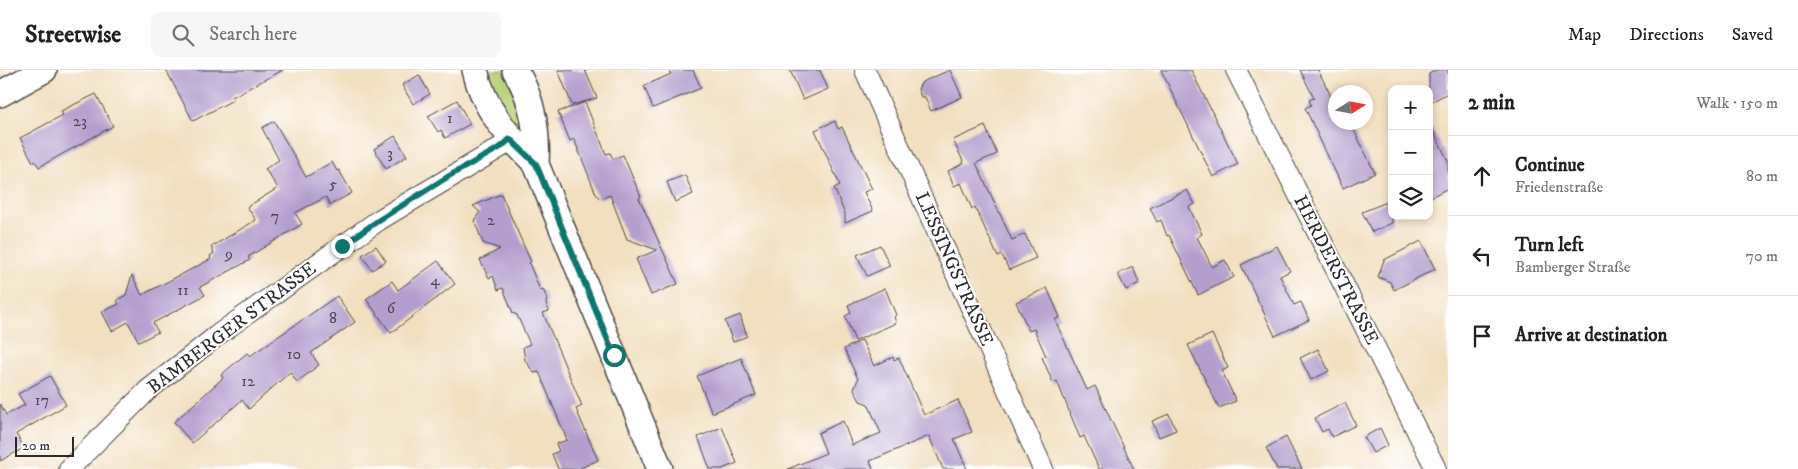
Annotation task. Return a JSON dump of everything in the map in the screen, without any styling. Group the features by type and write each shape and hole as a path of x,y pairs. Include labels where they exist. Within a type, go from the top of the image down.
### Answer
{"street":[{"path":"0,94 44,70"},
{"path":"475,70 487,106 510,139 536,164"},
{"path":"514,70 534,115 536,164 660,469"},
{"name":"LESSINGSTRASSE","path":"865,70 1044,469"},
{"name":"HERDERSTRASSE","path":"1236,70 1436,469"},
{"name":"BAMBERGER STRASSE","path":"69,469 148,390 219,334 379,220 501,147 510,139"}],"green space":[{"path":"483,70 508,70 523,125 515,127 505,122"}],"building":[{"path":"166,70 283,70 232,97 233,100 193,121"},
{"path":"558,70 585,70 597,98 572,105"},
{"path":"669,70 693,70 701,88 653,108 644,86 671,74"},
{"path":"790,70 820,70 828,89 803,100"},
{"path":"950,70 962,97 931,111 925,97 921,97 918,89 922,82"},
{"path":"1161,70 1191,70 1238,164 1213,177"},
{"path":"1300,70 1318,70 1328,90 1328,130 1354,130 1375,173 1343,188 1305,108 1311,105 1309,100 1314,98"},
{"path":"1436,70 1448,70 1448,93 1433,101 1433,85 1429,85 1429,74"},
{"path":"419,75 430,94 413,104 402,85"},
{"path":"96,94 113,126 39,167 35,161 33,162 20,138 63,115 61,111"},
{"path":"457,100 470,124 445,138 441,130 438,132 428,116"},
{"path":"585,102 606,154 610,153 613,159 623,155 641,197 639,198 678,284 651,295 636,259 657,250 627,239 610,195 600,199 596,194 574,139 570,141 558,112"},
{"path":"274,121 306,177 332,162 337,171 339,170 352,193 330,205 326,197 295,213 302,224 248,257 250,260 200,287 205,295 153,323 158,332 139,342 128,322 112,331 102,312 119,304 117,300 126,295 132,275 142,295 211,259 210,256 214,253 211,247 256,220 247,207 278,188 265,169 279,160 262,128"},
{"path":"835,121 838,129 842,127 872,189 864,192 873,211 845,223 845,214 834,188 840,185 815,130"},
{"path":"985,126 997,154 976,163 1012,240 1025,234 1036,258 1009,270 1002,255 998,257 975,207 972,209 961,183 954,186 948,171 964,163 953,140"},
{"path":"1433,130 1448,161 1448,188 1433,196"},
{"path":"395,136 407,156 386,169 374,149"},
{"path":"685,175 693,194 675,202 667,182"},
{"path":"1187,190 1195,204 1189,207 1202,234 1197,237 1212,267 1225,260 1234,277 1198,295 1169,235 1167,236 1161,220 1157,222 1150,208"},
{"path":"501,194 531,262 529,263 540,290 544,291 547,299 546,303 549,311 543,313 582,406 576,409 598,460 578,469 558,469 552,454 559,451 556,444 567,440 539,372 534,373 525,360 523,347 530,344 517,315 513,313 503,288 498,290 493,276 489,278 480,260 500,249 483,243 474,220 480,212 473,206"},
{"path":"1388,202 1388,220 1392,220 1392,223 1372,232 1362,212"},
{"path":"1421,241 1435,269 1394,290 1390,282 1378,277 1384,260"},
{"path":"880,245 890,266 867,276 857,255"},
{"path":"376,246 386,261 372,270 362,255"},
{"path":"1277,246 1290,271 1280,276 1294,305 1301,302 1309,320 1275,336 1241,265"},
{"path":"438,261 455,284 391,333 366,299 392,281 398,290"},
{"path":"1133,267 1139,283 1126,290 1118,274"},
{"path":"885,288 896,315 894,317 896,323 855,341 845,316 851,313 848,305"},
{"path":"1047,288 1060,317 1055,320 1087,390 1095,386 1134,469 1099,469 1084,436 1080,438 1057,381 1053,383 1042,357 1046,356 1034,329 1029,331 1016,302"},
{"path":"337,296 355,322 311,353 319,365 297,382 290,372 249,409 242,400 192,443 174,422 223,378 221,375 247,353 250,356"},
{"path":"740,315 747,336 733,342 725,321"},
{"path":"1212,334 1228,368 1222,371 1236,401 1219,408 1188,345"},
{"path":"862,340 874,366 893,357 894,360 899,358 924,415 958,400 972,432 954,439 967,469 943,469 929,436 870,461 873,469 788,469 826,453 818,433 843,421 852,445 881,433 868,404 860,401 854,389 858,379 844,349"},
{"path":"1318,349 1329,371 1311,380 1300,358"},
{"path":"741,358 756,395 712,413 697,376"},
{"path":"50,376 66,405 16,434 24,448 0,461 0,404 6,415 25,405 18,394"},
{"path":"1345,403 1356,425 1332,437 1328,429 1322,432 1315,418"},
{"path":"1169,414 1176,430 1159,437 1152,421"},
{"path":"722,427 737,463 722,469 710,469 698,437"},
{"path":"1380,428 1388,445 1373,453 1364,437"},
{"path":"1286,437 1302,469 1277,469 1266,448"}],"route":[{"path":"342,246 379,220 449,176 501,147 510,139 536,164 614,355"}]}
